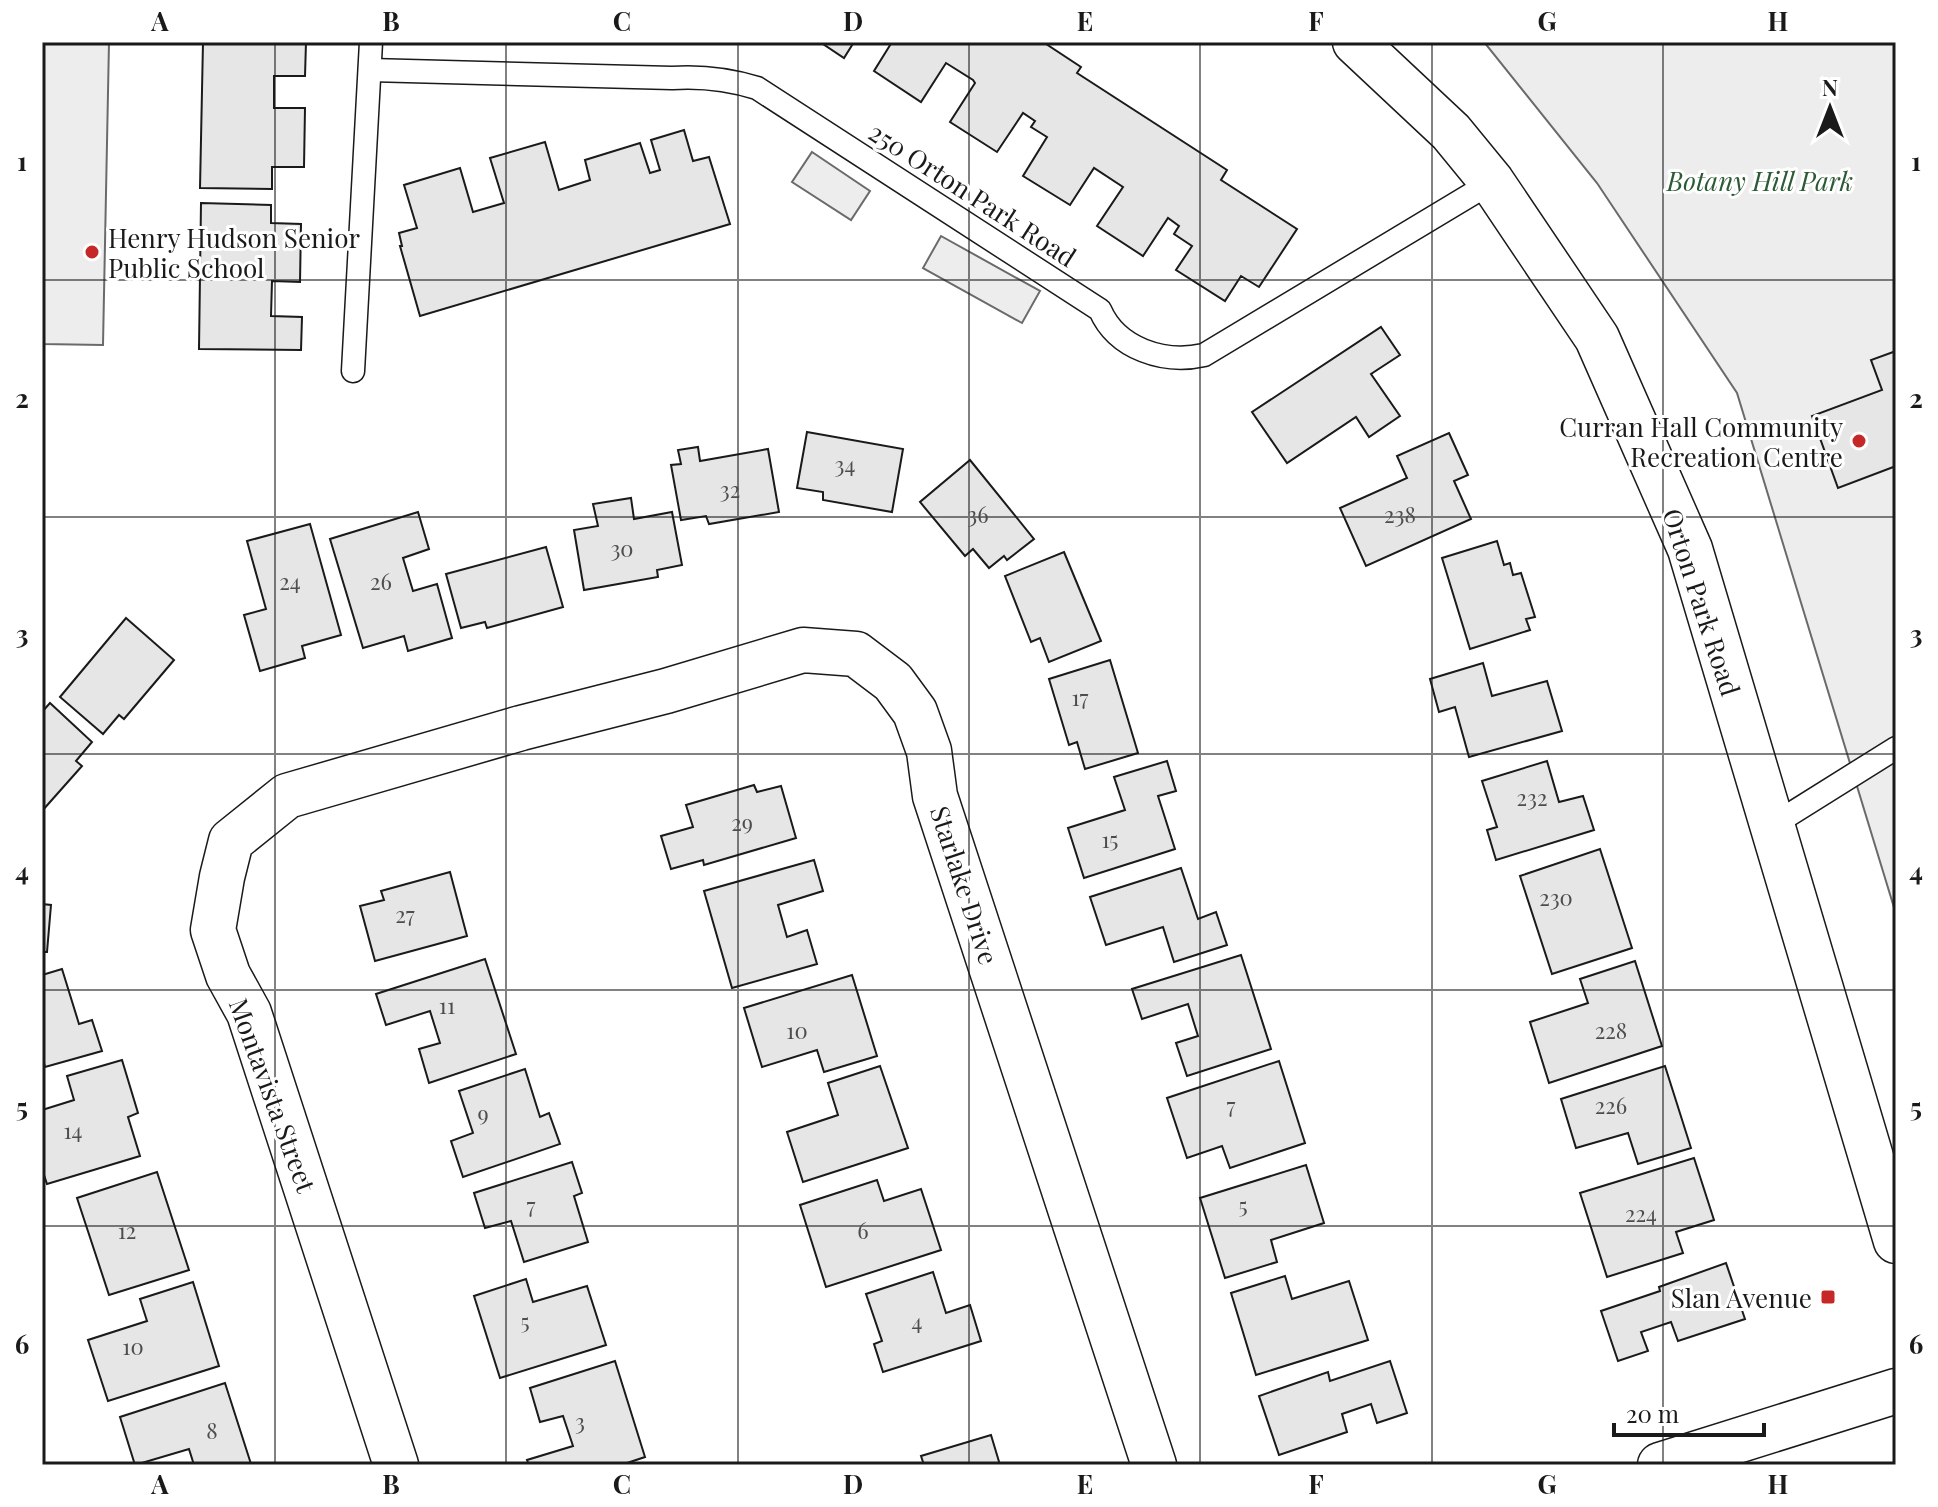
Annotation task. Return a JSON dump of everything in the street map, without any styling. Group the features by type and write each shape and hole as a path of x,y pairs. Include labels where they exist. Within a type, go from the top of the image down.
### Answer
{"street":[{"name":"Orton Park Road","path":"1355,42 1451,132 1492,182 1597,338 1684,535 1896,1241"},
{"name":"Starlake Drive","path":"521,728 666,691 803,650 856,654 893,682 915,712 929,751 935,796 1154,1465"},
{"name":"Montavista Street","path":"396,1465 249,1013 228,975 213,930 215,916 231,841 287,796 521,728"},
{"path":"1660,1465 1896,1391"}],"lane":[{"path":"353,371 371,42"},
{"name":"250 Orton Park Road","path":"370,70 672,78 698,76 732,80 757,88 1100,310 1116,332 1137,348 1170,358 1204,355 1492,182"},
{"path":"1773,825 1896,748"}],"shaded area":[{"path":"42,42 109,42 103,345 42,344"},
{"name":"Botany Hill Park","path":"1484,42 1896,42 1896,914 1737,393 1597,183"},
{"path":"812,152 870,191 851,220 792,182"},
{"path":"941,236 1040,291 1022,323 923,268"}],"building":[{"path":"203,42 306,42 305,76 274,76 274,108 305,108 304,167 272,167 272,189 200,188"},
{"path":"820,42 854,42 844,58"},
{"path":"892,42 1043,42 1081,67 1077,73 1227,170 1221,180 1297,229 1259,287 1241,276 1225,301 1176,270 1192,246 1174,234 1179,226 1168,218 1143,256 1097,226 1123,187 1094,168 1070,205 1023,176 1047,137 1031,127 1035,121 1023,113 997,152 950,122 975,83 973,80 946,63 921,102 874,71"},
{"path":"684,130 693,161 709,157 730,224 420,316 400,246 399,233 417,228 404,185 460,168 473,212 504,203 490,158 545,142 559,190 590,180 585,160 640,143 650,173 660,170 651,140"},
{"path":"201,203 271,205 271,223 301,224 300,282 272,281 271,316 302,317 301,350 199,349"},
{"path":"1381,327 1400,355 1371,374 1400,416 1369,437 1356,417 1287,463 1252,412"},
{"name":"Curran Hall Community Recreation Centre","path":"1896,351 1896,466 1838,488 1812,416 1882,390 1871,360"},
{"path":"807,432 903,449 892,512 823,500 823,492 797,488"},
{"path":"1449,433 1468,475 1454,481 1471,519 1366,566 1340,508 1407,478 1397,456"},
{"path":"698,447 700,461 768,449 779,512 709,524 706,516 681,520 671,465 681,464 678,450"},
{"path":"970,460 1034,539 1007,560 1004,556 989,568 973,549 965,556 920,502"},
{"path":"631,498 634,519 672,512 682,565 657,570 658,577 584,590 574,530 598,526 593,504"},
{"path":"418,512 429,549 403,558 413,591 437,584 452,638 408,651 404,636 363,648 330,539"},
{"path":"310,524 341,635 302,646 305,658 260,671 244,615 266,609 247,541"},
{"path":"1497,541 1504,565 1510,563 1513,575 1521,573 1535,617 1526,619 1530,630 1470,649 1442,558"},
{"path":"546,547 563,607 487,628 485,622 461,628 446,574"},
{"path":"1064,552 1101,641 1049,662 1040,638 1031,642 1005,576"},
{"path":"126,618 174,660 124,719 119,715 103,734 60,697"},
{"path":"1110,660 1138,753 1085,769 1077,742 1069,745 1049,679"},
{"path":"1483,663 1492,696 1547,681 1562,731 1469,757 1455,707 1439,712 1430,679"},
{"path":"50,703 92,742 76,761 82,766 42,811 42,712"},
{"path":"1167,761 1176,791 1158,796 1175,849 1084,878 1068,828 1125,810 1114,777"},
{"path":"1547,761 1559,802 1583,796 1594,830 1496,860 1487,830 1497,827 1482,781"},
{"path":"754,785 757,792 781,786 796,838 704,865 703,860 671,869 661,836 693,827 686,805"},
{"path":"1600,849 1632,948 1552,974 1520,876"},
{"path":"814,860 823,891 778,905 787,937 807,930 817,964 732,988 704,891"},
{"path":"1181,868 1198,919 1216,912 1227,945 1174,962 1163,927 1106,945 1090,897"},
{"path":"450,872 467,936 375,961 360,906 384,900 381,891"},
{"path":"42,904 51,905 47,952 42,952"},
{"path":"1241,955 1271,1049 1187,1076 1176,1043 1198,1036 1188,1004 1142,1019 1132,989"},
{"path":"485,959 516,1054 429,1083 419,1049 440,1043 430,1011 386,1025 376,994"},
{"path":"1635,961 1662,1046 1549,1083 1530,1022 1588,1003 1580,979"},
{"path":"62,969 79,1024 92,1020 102,1051 45,1067 42,1055 42,975"},
{"path":"852,975 877,1056 824,1072 817,1050 762,1067 744,1008"},
{"path":"122,1060 138,1113 128,1117 140,1156 47,1184 42,1169 42,1110 74,1100 67,1076"},
{"path":"1279,1061 1305,1143 1230,1168 1222,1146 1187,1158 1167,1098"},
{"path":"880,1066 908,1148 803,1182 787,1132 838,1115 828,1083"},
{"path":"1665,1066 1691,1148 1638,1164 1628,1133 1576,1148 1561,1099"},
{"path":"525,1069 540,1117 549,1113 560,1144 463,1177 451,1141 473,1133 459,1091"},
{"path":"1694,1158 1714,1220 1676,1232 1683,1253 1607,1277 1580,1193"},
{"path":"572,1162 582,1193 574,1196 588,1242 524,1262 511,1221 485,1228 474,1193"},
{"path":"1306,1165 1324,1223 1271,1240 1277,1262 1225,1278 1200,1198"},
{"path":"157,1172 189,1270 109,1295 77,1198"},
{"path":"877,1180 884,1201 921,1189 941,1250 826,1287 800,1205"},
{"path":"1726,1263 1745,1319 1678,1341 1671,1322 1641,1332 1648,1351 1618,1361 1601,1311 1660,1291 1659,1287"},
{"path":"933,1272 946,1313 970,1305 981,1341 883,1372 874,1344 882,1341 866,1294"},
{"path":"1285,1276 1292,1299 1349,1281 1368,1340 1256,1375 1231,1293"},
{"path":"526,1279 533,1302 587,1286 606,1345 500,1378 474,1296"},
{"path":"193,1282 219,1366 108,1401 88,1340 147,1321 140,1299"},
{"path":"615,1361 645,1457 621,1465 529,1465 527,1460 573,1446 563,1416 540,1422 530,1388"},
{"path":"1390,1361 1407,1413 1377,1423 1371,1404 1342,1414 1347,1432 1279,1455 1259,1396 1328,1372 1330,1381"},
{"path":"225,1383 251,1464 194,1465 189,1449 135,1465 120,1417"},
{"path":"991,1435 1000,1465 924,1465 921,1456"}],"place":[{"name":"Henry Hudson Senior Public School","path":"92,252"},
{"name":"Curran Hall Community Recreation Centre","path":"1859,441"},
{"name":"Slan Avenue","path":"1828,1297"}]}
